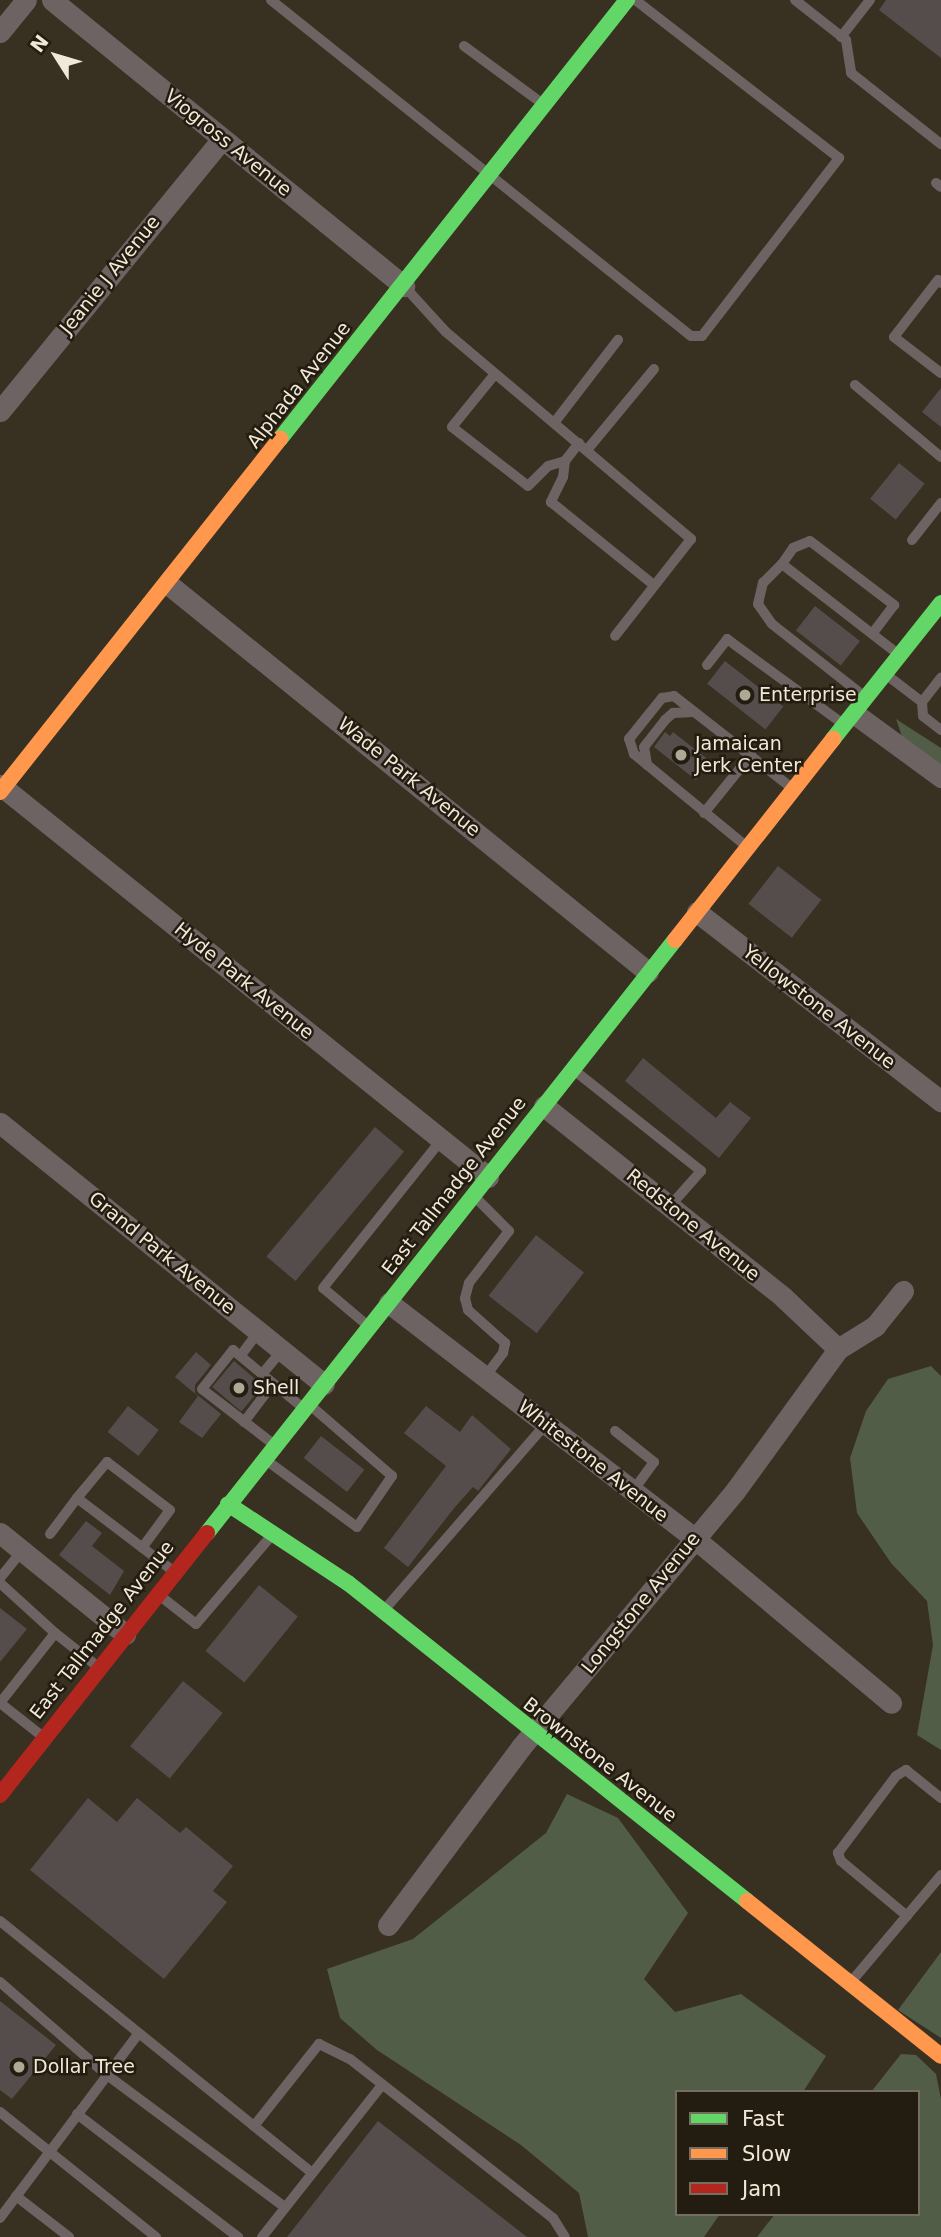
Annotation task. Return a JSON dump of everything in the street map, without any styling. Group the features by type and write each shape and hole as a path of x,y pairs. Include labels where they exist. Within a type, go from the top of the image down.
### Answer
{"street":[{"path":"0,32 26,0"},
{"name":"Viogross Avenue","path":"52,0 404,286"},
{"name":"Alphada Avenue","path":"1,788 168,584 627,0"},
{"name":"Jeanie J Avenue","path":"0,411 221,140"},
{"name":"Wade Park Avenue","path":"168,584 648,972"},
{"name":"East Tallmadge Avenue","path":"0,1795 12,1771 44,1738 941,603"},
{"path":"856,713 941,777"},
{"name":"Hyde Park Avenue","path":"1,788 488,1177"},
{"name":"Yellowstone Avenue","path":"697,912 941,1101"},
{"name":"Redstone Avenue","path":"544,1106 783,1297 838,1349"},
{"name":"Grand Park Avenue","path":"0,1123 324,1384"},
{"name":"Longstone Avenue","path":"388,1925 532,1734 735,1491 838,1349 875,1325 903,1291"},
{"name":"Whitestone Avenue","path":"389,1304 694,1538 891,1703"},
{"name":"Brownstone Avenue","path":"228,1504 383,1611 532,1734 941,2056"},
{"path":"0,1533 125,1634"}],"lane":[{"path":"271,0 492,173 691,336 711,329 839,158 635,0"},
{"path":"795,0 846,40 851,73 941,144"},
{"path":"841,37 870,0"},
{"path":"464,46 545,106"},
{"path":"941,283 938,280 894,337 941,373"},
{"path":"404,286 446,332 691,539 615,636"},
{"path":"554,422 618,341"},
{"path":"495,374 452,427 528,486 548,466 565,461 583,446 654,369"},
{"path":"855,385 941,457"},
{"path":"565,461 564,477 551,502 654,586"},
{"path":"912,540 941,503"},
{"path":"856,713 772,624 758,604 763,583 793,548 810,541 894,605 872,634"},
{"path":"782,564 900,656"},
{"path":"707,665 727,639 856,713"},
{"path":"886,674 922,702"},
{"path":"941,678 922,702 923,716 941,730"},
{"path":"748,848 634,754 629,739 662,698 674,696 794,790"},
{"path":"647,765 644,747 665,720 673,713 694,712"},
{"path":"705,813 751,755"},
{"path":"573,1069 701,1171 670,1206"},
{"path":"369,1327 323,1288 441,1140"},
{"path":"473,1195 509,1231 469,1283 465,1298 468,1310 505,1343 503,1353 485,1377"},
{"path":"241,1355 259,1331"},
{"path":"264,1458 357,1527 392,1476 233,1350 202,1390 226,1405 274,1445"},
{"path":"257,1371 282,1350"},
{"path":"244,1422 273,1384"},
{"path":"383,1611 546,1424"},
{"path":"615,1431 654,1462 633,1491"},
{"path":"50,1534 107,1462 170,1510 142,1548"},
{"path":"77,1498 174,1572"},
{"path":"157,1594 196,1624 273,1534"},
{"path":"23,1551 0,1581 55,1633 99,1667"},
{"path":"44,1738 0,1703 55,1633"},
{"path":"907,1916 841,1861 838,1853 897,1776 906,1770 941,1798"},
{"path":"850,1984 941,1875"},
{"path":"0,1921 312,2173"},
{"path":"0,1982 107,2075 285,2207"},
{"path":"0,2218 139,2033"},
{"path":"254,2126 319,2044 350,2059 553,2218 564,2229 565,2237"},
{"path":"262,2237 382,2085"},
{"path":"0,2112 156,2237"},
{"path":"78,2115 238,2237"},
{"path":"16,2196 69,2237"}],"green space":[{"path":"896,719 941,748 941,771 906,748"},
{"path":"931,1366 941,1376 941,1750 917,1735 933,1645 927,1601 891,1563 857,1513 850,1458 866,1411 888,1379"},
{"path":"567,1794 618,1818 688,1913 644,1979 675,2012 741,1994 826,2056 804,2090 675,2090 675,2216 719,2216 704,2237 588,2237 579,2193 521,2145 377,2050 340,2018 327,1969 413,1939 546,1833"},
{"path":"941,1952 941,2038 898,2010"},
{"path":"901,2054 916,2055 936,2074 941,2099 941,2237 757,2237 773,2216 920,2216 920,2090 873,2090"}],"building":[{"path":"886,0 941,0 941,58 879,10"},
{"path":"941,388 941,427 922,412"},
{"path":"899,463 925,484 896,520 870,499"},
{"path":"815,606 860,641 841,666 796,630"},
{"name":"Enterprise","path":"725,661 783,707 765,729 707,684"},
{"path":"665,732 670,736 673,732 710,761 696,780 654,747"},
{"path":"778,866 821,900 792,938 748,904"},
{"path":"643,1058 716,1118 730,1102 751,1118 719,1158 625,1081"},
{"path":"375,1127 404,1151 295,1281 266,1256"},
{"path":"536,1235 584,1273 537,1333 489,1296"},
{"path":"196,1352 211,1365 195,1385 195,1393 221,1414 202,1438 179,1422 198,1396 175,1377"},
{"name":"Shell","path":"234,1361 263,1385 241,1411 212,1387"},
{"path":"128,1406 159,1430 138,1456 108,1432"},
{"path":"426,1406 460,1432 472,1415 511,1449 478,1491 473,1487 455,1507 408,1567 384,1548 446,1466 404,1433"},
{"path":"321,1436 364,1470 347,1492 304,1458"},
{"path":"86,1521 102,1533 92,1546 124,1571 110,1595 59,1555"},
{"path":"259,1585 298,1616 244,1683 206,1651"},
{"path":"0,1608 27,1629 0,1662"},
{"path":"183,1681 223,1713 170,1778 130,1746"},
{"path":"88,1798 117,1822 137,1798 180,1833 186,1827 233,1866 213,1891 227,1902 164,1979 30,1870"},
{"name":"Dollar Tree","path":"0,2001 56,2045 12,2099 0,2090"},
{"path":"378,2121 527,2237 287,2237"}],"traffic: fast":[{"path":"280,439 627,0"},
{"path":"833,739 941,603"},
{"path":"207,1533 675,940"},
{"path":"228,1504 348,1583 747,1901"}],"traffic: slow":[{"path":"0,792 280,439"},
{"path":"675,940 833,739"},
{"path":"747,1901 941,2056"}],"traffic: jam":[{"path":"0,1795 207,1533"}],"place":[{"name":"Enterprise","path":"745,695"},
{"name":"Jamaican Jerk Center","path":"681,755"},
{"name":"Shell","path":"239,1388"},
{"name":"Dollar Tree","path":"19,2067"}]}
